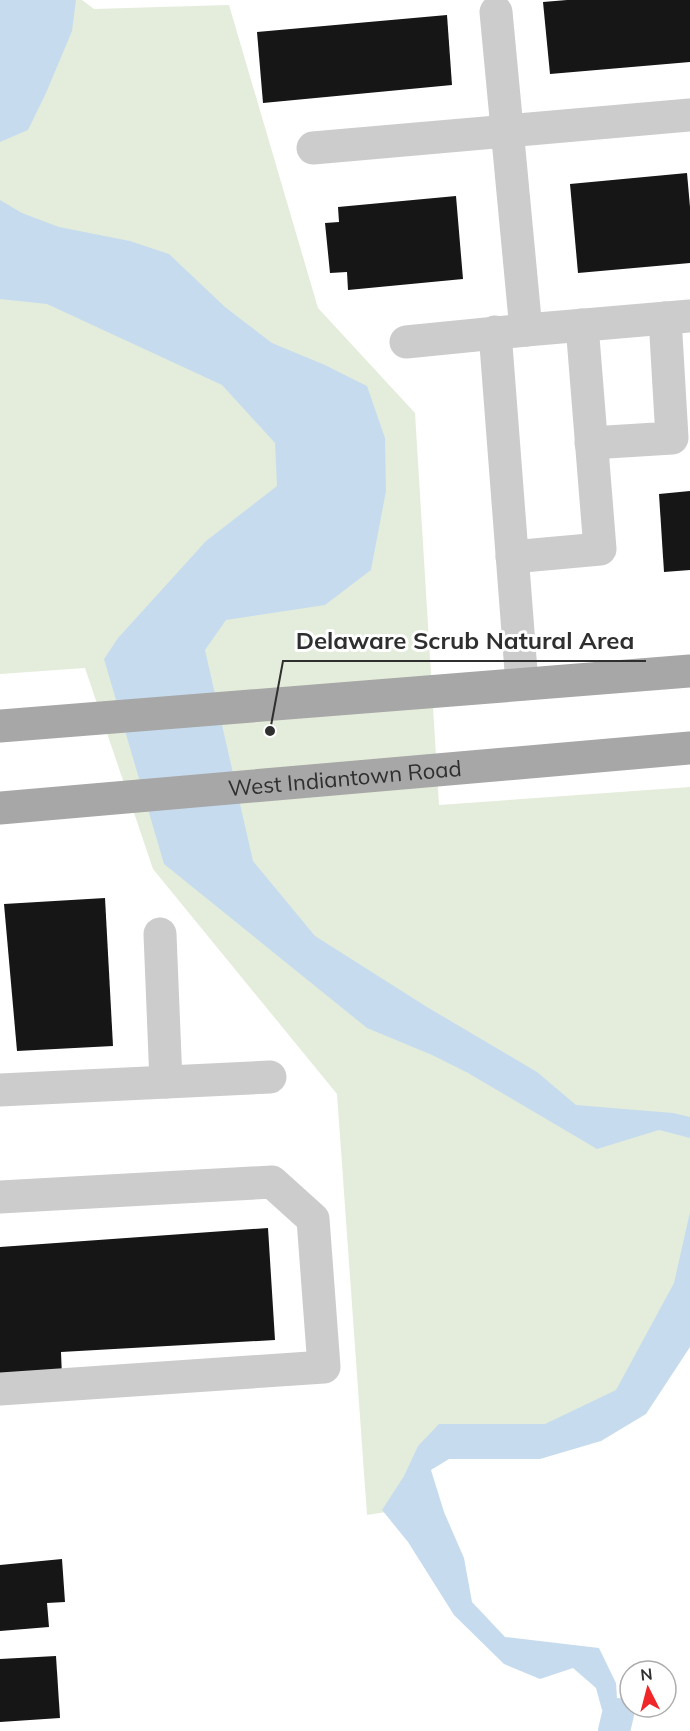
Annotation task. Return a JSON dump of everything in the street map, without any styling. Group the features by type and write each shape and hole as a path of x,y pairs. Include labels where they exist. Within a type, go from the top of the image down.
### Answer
{"main road":[{"path":"0,726 690,671"},
{"name":"West Indiantown Road","path":"0,808 690,748"}],"lane":[{"path":"496,12 507,131 512,556 522,684"},
{"path":"313,148 690,115"},
{"path":"406,342 677,317 672,438 591,443"},
{"path":"512,556 600,549 582,325"},
{"path":"160,934 166,1082"},
{"path":"0,1090 270,1077"},
{"path":"0,1197 272,1182 313,1219 324,1367 0,1389"}],"green space":[{"path":"0,0 82,0 94,9 229,5 318,308 415,413 439,805 690,787 690,1274 643,1387 544,1440 439,1443 399,1510 367,1515 337,1094 153,869 85,668 0,674"}],"water":[{"path":"0,0 76,0 72,31 28,130 0,142"},
{"path":"0,200 22,213 59,227 130,241 169,254 225,307 272,343 325,365 367,386 385,438 386,491 371,570 325,605 226,620 205,650 253,861 315,936 427,1007 537,1072 576,1105 673,1113 690,1117 690,1138 659,1130 597,1149 468,1073 367,1028 164,864 104,659 118,638 206,541 277,486 275,443 222,385 47,304 0,299"},
{"path":"690,1212 690,1347 646,1414 601,1441 540,1459 449,1459 431,1470 444,1512 464,1558 472,1602 505,1637 599,1648 616,1683 618,1714 602,1710 596,1688 573,1668 540,1679 504,1664 454,1615 408,1542 382,1510 404,1476 418,1446 439,1424 545,1424 616,1390 674,1283"}],"building":[{"path":"690,0 690,62 550,74 543,2"},
{"path":"447,15 452,85 263,103 257,32"},
{"path":"687,173 690,207 690,263 578,273 570,184"},
{"path":"456,196 463,279 348,290 347,272 330,273 325,223 339,222 338,207"},
{"path":"690,491 690,570 664,572 659,494"},
{"path":"105,898 113,1046 17,1051 4,904"},
{"path":"268,1228 275,1340 61,1352 62,1377 0,1381 0,1247"},
{"path":"62,1559 65,1602 47,1603 49,1627 0,1631 0,1565"},
{"path":"56,1656 60,1718 0,1722 0,1659"}],"waterway":[{"path":"614,1731 618,1714"}],"place":[{"name":"Delaware Scrub Natural Area","path":"270,731"}]}
